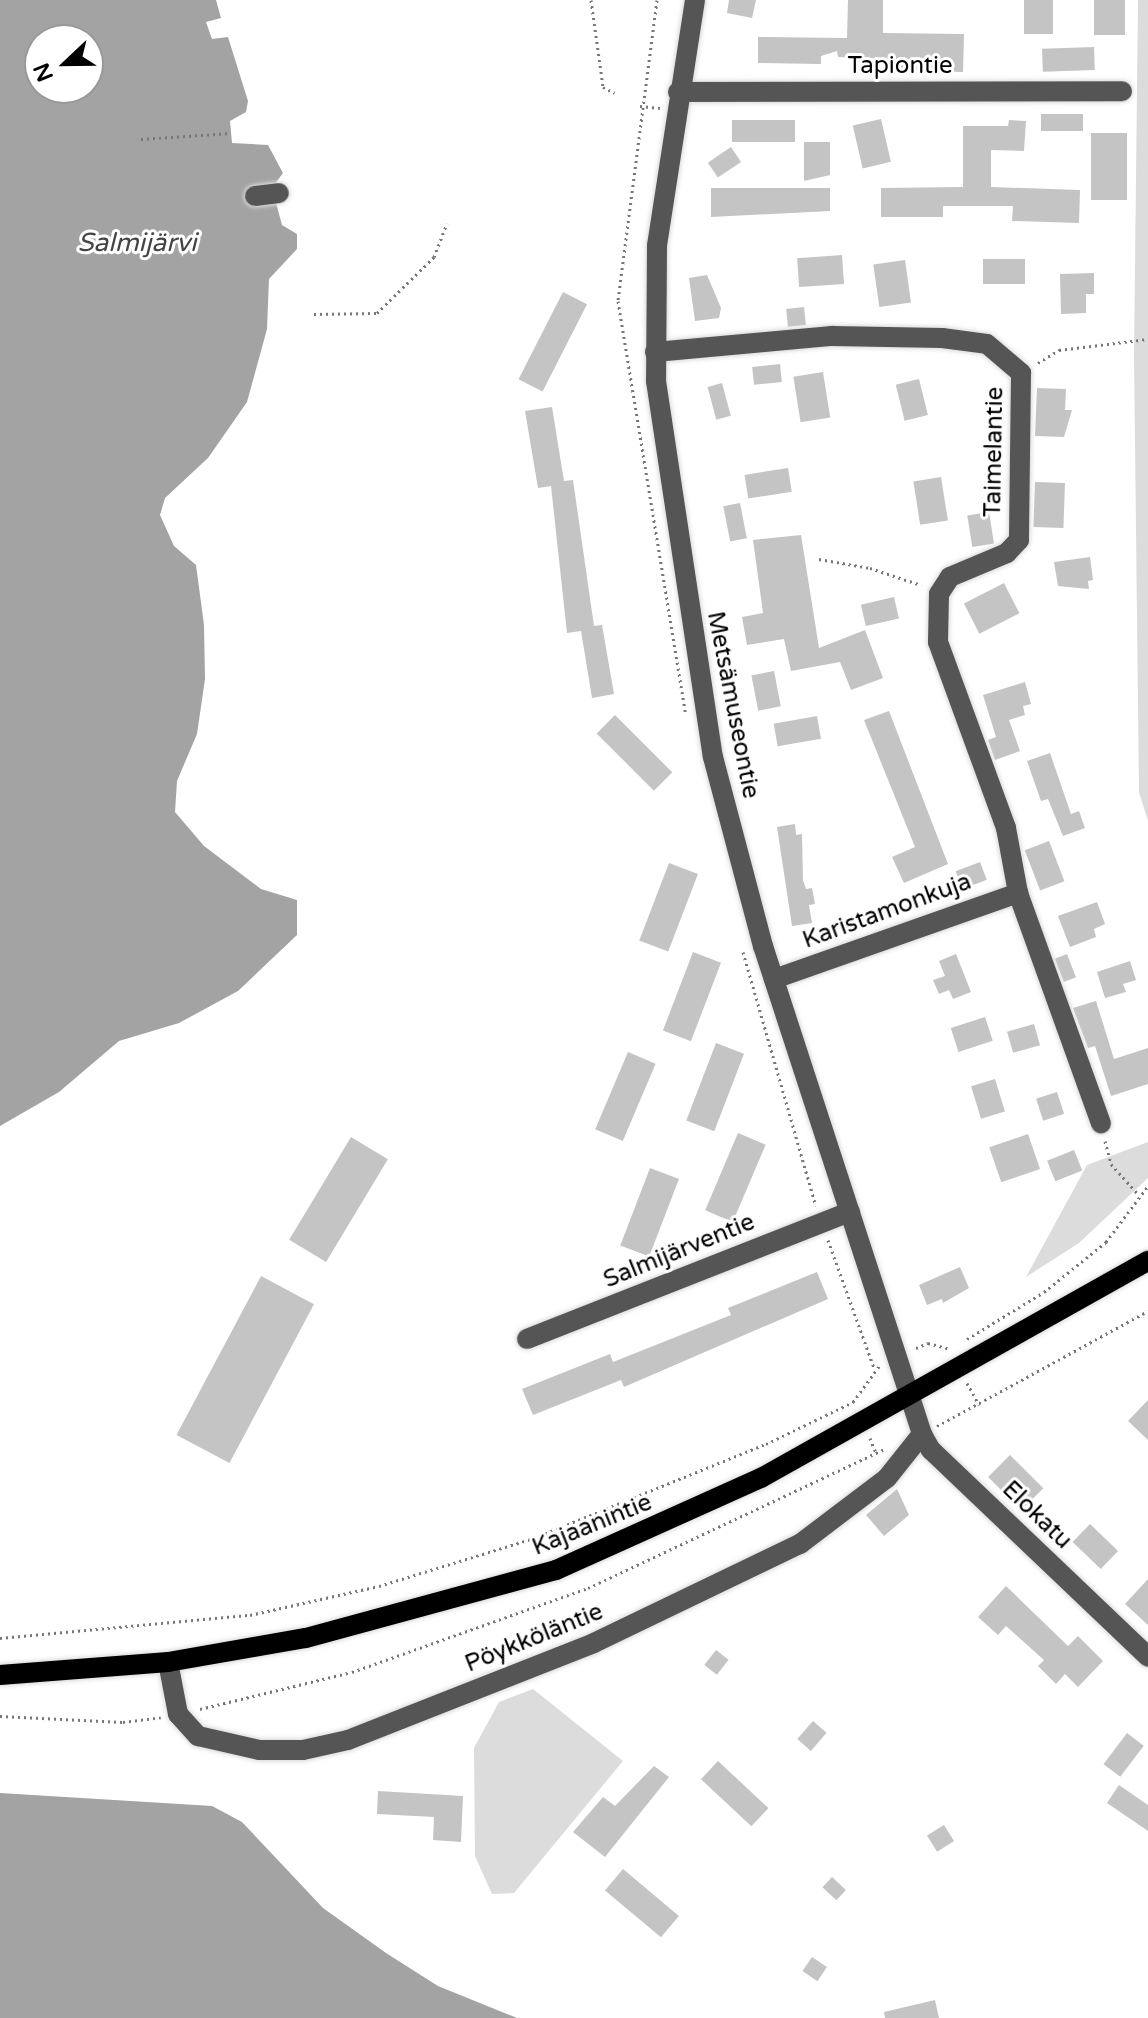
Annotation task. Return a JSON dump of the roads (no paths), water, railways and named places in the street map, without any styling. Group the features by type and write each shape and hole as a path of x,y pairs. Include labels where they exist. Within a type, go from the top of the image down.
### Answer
{"main road":[{"name":"Kajaanintie","path":"0,1675 168,1662 306,1638 556,1570 761,1478 910,1398 1148,1261"}],"street":[{"name":"Metsämuseontie","path":"695,0 678,92 657,246 655,352 682,577 713,757 774,979 910,1398"},
{"name":"Tapiontie","path":"678,92 1122,91"},
{"path":"255,196 279,193"},
{"name":"Taimelantie","path":"655,352 832,336 942,338 987,344 1021,373 1019,540 1007,553 950,577 939,594 938,642 1006,828 1018,893"},
{"path":"1018,893 1101,1124"},
{"name":"Karistamonkuja","path":"774,979 1018,893"},
{"name":"Salmijärventie","path":"527,1339 850,1212"},
{"name":"Elokatu","path":"910,1398 931,1450 1148,1657"},
{"name":"Pöykköläntie","path":"168,1662 178,1714 198,1736 259,1750 303,1750 348,1740 594,1643 800,1544 887,1478 922,1434"}],"water":[{"name":"Salmijärvi","path":"0,0 216,0 221,18 206,22 212,39 228,37 248,101 246,112 230,121 232,143 268,145 283,173 272,188 282,225 297,234 297,249 269,279 267,329 247,402 208,458 165,498 160,515 174,546 196,565 204,625 205,679 197,734 177,781 175,812 204,846 261,889 297,900 297,935 238,991 179,1023 119,1041 59,1092 0,1126"},
{"path":"0,1793 212,1806 242,1822 323,1908 386,1953 438,1986 517,2018 0,2018"}]}
